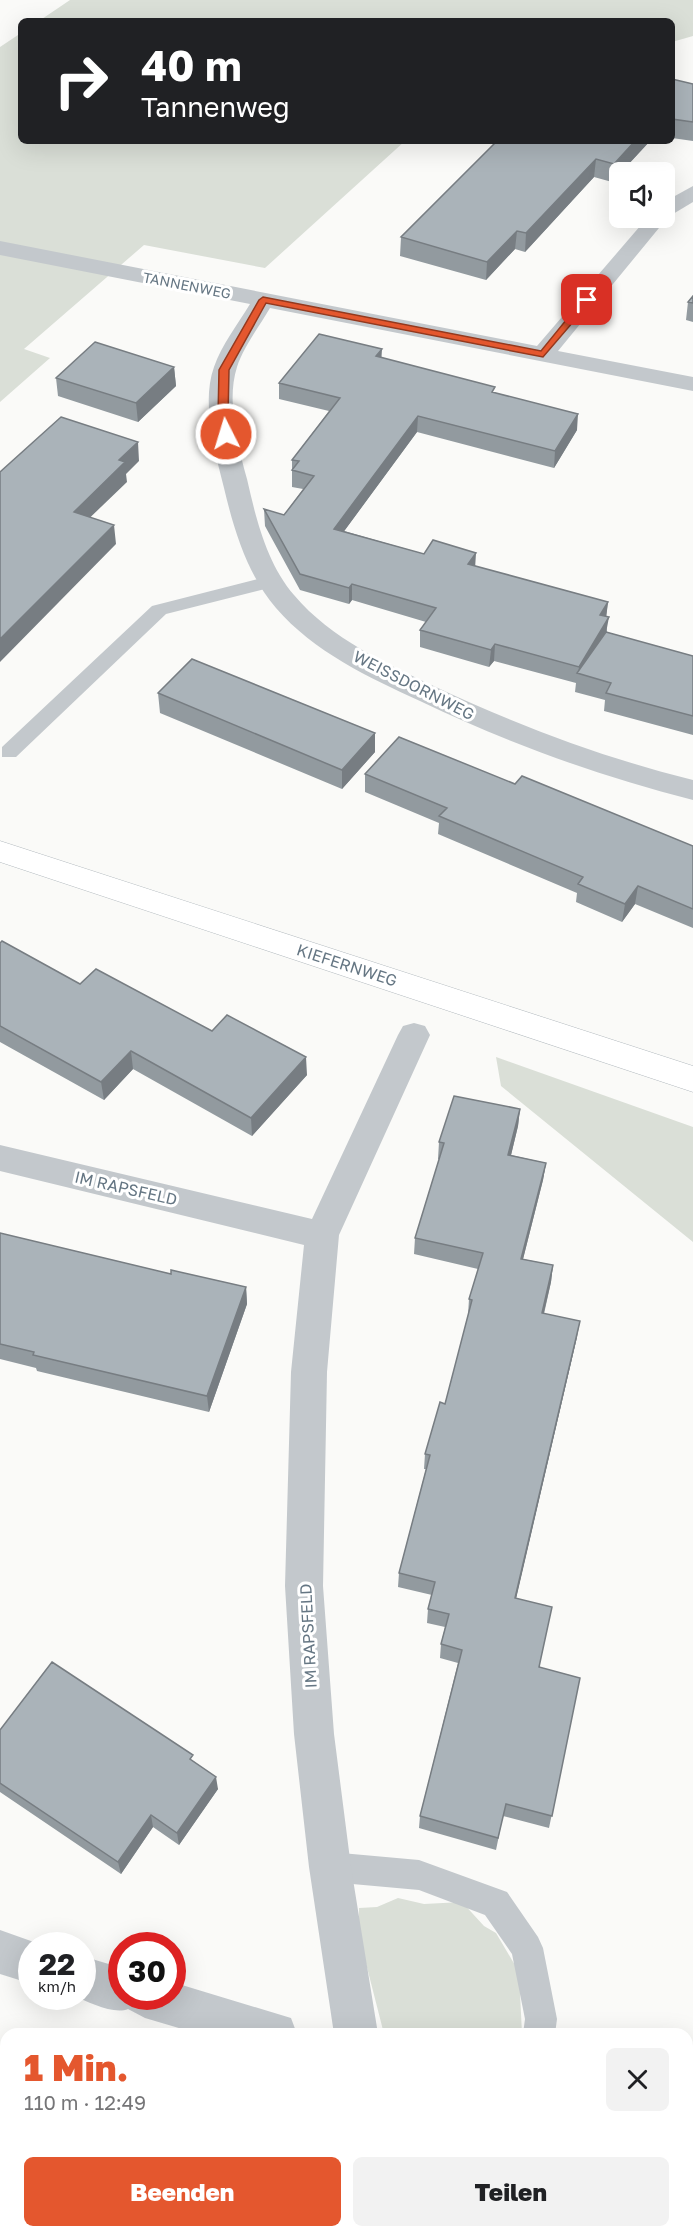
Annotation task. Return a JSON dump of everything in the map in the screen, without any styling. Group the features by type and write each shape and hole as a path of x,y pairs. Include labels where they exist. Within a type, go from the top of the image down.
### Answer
{"street":[{"path":"675,204 693,192"},
{"path":"543,354 650,228"},
{"name":"TANNENWEG","path":"0,248 693,384"},
{"name":"WEISSDORNWEG","path":"263,300 224,370 223,417 232,469 247,531 270,582 299,615 335,644 380,672 516,735 640,778 693,790"},
{"name":"KIEFERNWEG","path":"0,851 693,1079"},
{"name":"IM RAPSFELD","path":"355,2028 330,1867 314,1734 304,1586 309,1372 322,1235 414,1035"},
{"name":"IM RAPSFELD","path":"0,1158 322,1235"},
{"path":"0,1952 18,1958"},
{"path":"186,2008 255,2028"}],"lane":[{"path":"9,752 159,609 270,582"},
{"path":"330,1867 419,1875 496,1903 527,1948 541,2019 540,2028"}],"shaded area":[{"path":"70,0 693,0 693,36 675,41 675,18 43,18"},
{"path":"18,35 18,144 402,144 265,268 144,245 24,349 50,358 0,402 0,47"},
{"path":"496,1057 693,1127 693,1242 501,1086"},
{"path":"398,1898 424,1904 462,1902 484,1926 496,1933 519,1972 522,2028 382,2028 359,1936 359,1908 377,1907"}],"building":[{"path":"675,80 693,84 693,122 675,119"},
{"path":"494,144 632,144 616,162 596,159 526,233 517,231 487,262 401,237"},
{"path":"319,334 382,349 376,356 495,387 492,392 578,414 555,451 418,416 334,529 424,554 433,540 476,553 468,564 608,602 600,615 609,617 579,667 495,644 491,650 420,630 436,608 352,584 349,588 300,574 264,509 284,515 314,476 292,470 299,461 292,460 340,398 279,383"},
{"path":"95,342 174,367 136,403 56,378"},
{"path":"61,417 138,442 119,460 125,462 74,512 114,525 0,639 0,472"},
{"path":"606,632 693,656 693,716 606,693 611,683 577,673"},
{"path":"192,659 375,733 342,770 158,693"},
{"path":"399,737 515,784 522,776 693,846 693,909 638,886 625,904 578,884 583,877 439,816 447,808 365,774"},
{"path":"2,941 80,984 96,969 212,1031 227,1015 306,1057 251,1118 131,1051 101,1082 0,1026 0,943"},
{"path":"454,1096 520,1109 508,1155 546,1163 521,1259 553,1265 542,1313 580,1321 515,1598 552,1607 539,1667 580,1678 552,1816 506,1804 498,1838 420,1816 462,1650 441,1644 449,1614 428,1609 435,1582 399,1573 430,1455 425,1454 440,1402 445,1404 472,1300 469,1299 483,1253 415,1238 444,1143 439,1142"},
{"path":"0,1233 171,1274 171,1270 246,1287 207,1396 33,1355 34,1352 0,1344"},
{"path":"52,1662 193,1755 190,1759 216,1777 177,1833 151,1815 118,1862 0,1783 0,1730"}],"route":[{"path":"226,434 223,417 224,370 263,300 543,354 587,300"}]}
